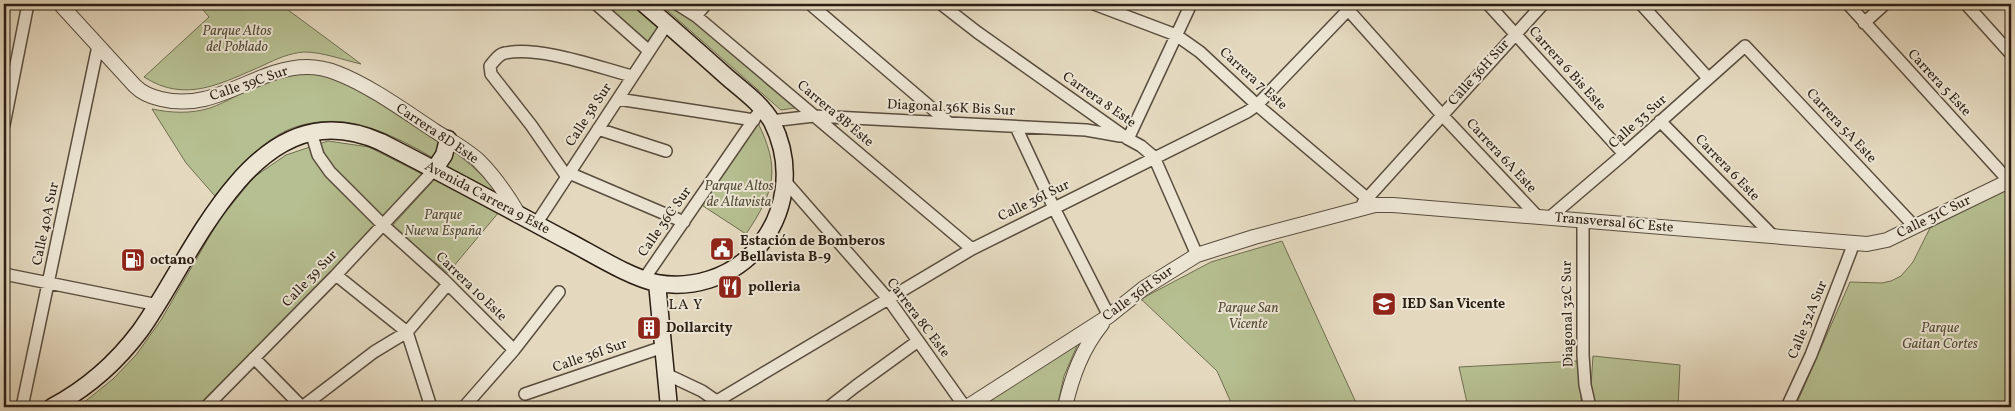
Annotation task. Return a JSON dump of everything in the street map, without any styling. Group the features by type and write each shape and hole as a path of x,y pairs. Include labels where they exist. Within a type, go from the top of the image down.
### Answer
{"main road":[{"path":"644,4 762,116 781,148 784,163 785,181 780,207 774,224 765,239 747,258 722,275 700,283 687,285 651,281 663,347 669,407"},
{"name":"Avenida Carrera 9 Este","path":"311,132 333,130 370,137 520,216 651,281"},
{"path":"52,407 77,392 109,366 138,333 158,305 216,209 252,166 272,151 311,132"},
{"path":"434,170 444,155 448,139"}],"street":[{"path":"4,125 28,4"},
{"name":"Calle 39C Sur","path":"60,4 139,90 158,98 178,102 193,102 213,97 280,71 319,68 346,76 389,102"},
{"path":"596,4 649,50"},
{"name":"Carrera 8B Este","path":"677,4 696,16 972,249"},
{"path":"696,16 706,4"},
{"path":"810,4 948,123"},
{"name":"Carrera 8 Este","path":"941,4 977,32 1154,157 1197,255"},
{"name":"Carrera 7 Este","path":"1094,4 1176,35 1200,52 1257,106 1371,201"},
{"path":"1128,139 1191,4"},
{"name":"Carrera 6 Bis Este","path":"1488,4 1624,154"},
{"name":"Calle 36H Sur","path":"966,407 982,403 1109,316 1144,288 1197,255 1356,209 1371,201 1442,115 1543,4"},
{"path":"1641,4 1708,78"},
{"name":"Carrera 5 Este","path":"1848,4 2010,180"},
{"path":"1864,23 1885,4"},
{"path":"1966,4 2011,54"},
{"name":"Calle 36I Sur","path":"721,404 972,249 1257,106 1346,7"},
{"name":"Carrera 6A Este","path":"1346,7 1442,115 1543,218"},
{"name":"Calle 38 Sur","path":"536,224 667,24"},
{"name":"Calle 40A Sur","path":"22,407 98,46"},
{"name":"Calle 33 Sur","path":"1543,218 1624,154 1745,46"},
{"name":"Carrera 5A Este","path":"1745,46 1914,227"},
{"path":"632,76 572,60 528,53 504,53 490,66 491,74 568,175 684,222"},
{"name":"Diagonal 36K Bis Sur","path":"618,99 762,116 814,116 1086,130 1128,139"},
{"name":"Carrera 8D Este","path":"389,102 469,152 485,167 504,191 520,216"},
{"name":"Calle 36C Sur","path":"651,281 684,222 762,116"},
{"name":"Carrera 6 Este","path":"1660,121 1773,236"},
{"path":"1016,127 1054,208 1109,316 1093,336 1079,360 1070,384 1065,407"},
{"path":"598,129 666,151"},
{"name":"Carrera 10 Este","path":"311,132 318,155 330,172 383,225 448,284 514,350"},
{"name":"Calle 39 Sur","path":"206,407 336,275 434,170"},
{"name":"Calle 31C Sur","path":"1854,243 1878,243 2010,180"},
{"name":"Carrera 8C Este","path":"785,181 889,300 966,407"},
{"name":"Transversal 6C Este","path":"1371,201 1543,218 1854,243"},
{"name":"Diagonal 32C Sur","path":"1583,221 1583,368 1590,407"},
{"name":"Calle 32A Sur","path":"1787,407 1811,355 1854,243"},
{"path":"4,274 158,305"},
{"path":"336,275 407,332 431,407"},
{"path":"254,358 302,407 382,347 407,332 448,284"},
{"path":"464,407 514,350 559,292"},
{"path":"829,407 918,341"},
{"name":"Calle 36I Sur","path":"526,394 663,347"},
{"path":"666,374 686,383 721,404"}],"green space":[{"name":"Parque Altos del Poblado","path":"198,4 280,4 361,64 333,56 304,52 288,55 219,84 189,90 159,85 144,77 209,17"},
{"path":"596,4 637,4 660,24 644,46"},
{"path":"660,4 687,4 808,106 781,110"},
{"path":"304,73 335,77 364,92 448,147 477,171 502,199 414,147 395,138 360,125 329,121 307,124 278,135 252,155 215,196 186,163 152,109 181,112 203,110 222,103 264,82"},
{"name":"Parque Altos de Altavista","path":"757,121 765,138 769,153 772,167 771,179 769,192 756,219 746,234 700,204"},
{"path":"328,141 369,147 424,175 202,407 78,407 113,379 136,355 161,320 219,220 254,177 286,155"},
{"name":"Parque Nueva España","path":"435,179 499,212 448,273 391,227"},
{"name":"Parque Gaitan Cortes","path":"2011,187 2011,407 1795,407 1850,282 1882,283 1901,276 1913,262 1930,228"},
{"name":"Parque San Vicente","path":"1282,241 1358,407 1233,407 1217,371 1141,299 1211,262"},
{"path":"1080,339 1064,376 1057,407 994,407 988,399"},
{"path":"1593,356 1680,365 1678,407 1596,407 1591,386"},
{"path":"1577,361 1582,407 1468,407 1459,367"}],"place":[{"name":"Estación de Bomberos Bellavista B-9","path":"722,249"},
{"name":"octano","path":"133,260"},
{"name":"polleria","path":"730,287"},
{"name":"IED San Vicente","path":"1384,304"},
{"name":"Dollarcity","path":"649,328"}],"district":[{"name":"LA Y","path":"686,305"}]}
